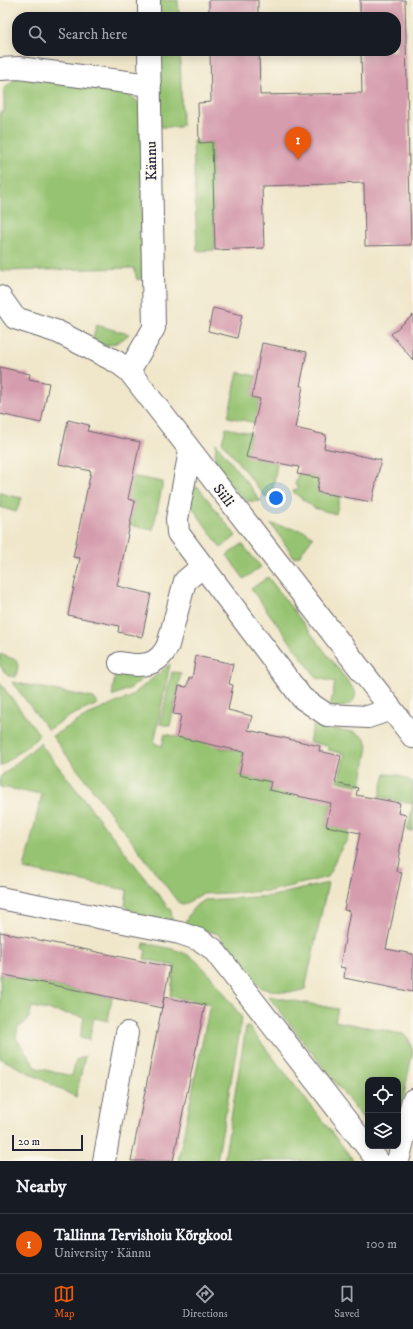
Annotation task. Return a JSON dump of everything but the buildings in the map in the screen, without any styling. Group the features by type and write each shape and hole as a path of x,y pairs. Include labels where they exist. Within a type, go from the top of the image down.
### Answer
{"street":[{"path":"149,0 149,12"},
{"name":"Kännu","path":"129,371 154,328 150,56"},
{"path":"0,69 19,68 150,85"},
{"name":"Siili","path":"0,297 15,318 58,332 117,362 129,371 413,737"},
{"path":"190,451 177,519 178,533 302,698 327,715 368,717 391,709"},
{"path":"120,663 139,667 148,664 164,653 168,645 185,581 203,566"},
{"path":"0,898 180,933 200,940 213,949 378,1161"},
{"path":"104,1161 127,1033"},
{"path":"405,1148 413,1100"}],"green space":[{"path":"157,0 178,0 179,12 158,12"},
{"path":"158,56 180,56 182,125 179,127 160,127"},
{"path":"18,78 116,90 131,96 139,104 141,108 143,278 137,280 134,268 0,271 0,112 4,112 4,89 14,79"},
{"path":"193,141 212,142 215,250 197,251"},
{"path":"96,325 129,334 116,343 92,345"},
{"path":"238,372 256,376 252,397 260,399 256,423 228,417"},
{"path":"226,428 251,433 247,457 277,463 273,489 266,498 222,442"},
{"path":"216,443 261,501 248,501 241,497 218,469 215,457"},
{"path":"298,474 319,478 317,492 340,496 336,514 314,508 293,492 294,490 297,490 298,486 295,485"},
{"path":"131,476 163,482 153,530 130,525 135,501 126,498"},
{"path":"193,488 199,488 236,536 221,548 190,504"},
{"path":"0,491 3,494 22,498 16,512 0,507"},
{"path":"271,524 305,531 313,537 299,556 294,557"},
{"path":"242,544 261,567 244,579 227,555"},
{"path":"268,577 355,691 354,700 348,705 344,707 330,707 335,682 317,678 251,589"},
{"path":"0,654 16,660 18,666 16,677 8,676 0,666"},
{"path":"170,664 154,743 162,746 165,734 207,743 219,739 217,747 244,752 239,775 271,782 269,790 333,794 326,826 349,830 348,838 337,856 328,877 270,891 202,894 183,905 178,902 52,736 92,713 130,697"},
{"path":"118,672 142,674 142,679 131,688 112,696 115,675"},
{"path":"172,672 181,673 170,726 160,724"},
{"path":"12,682 94,698 98,704 70,716 48,730"},
{"path":"0,683 39,734 36,739 0,767"},
{"path":"313,726 354,732 364,737 368,746 361,786 338,781 345,754 328,750 328,746 309,742"},
{"path":"40,743 171,911 173,923 134,915 125,906 127,890 24,869 42,794 0,787 0,777"},
{"path":"385,774 399,775 413,782 413,804 379,797"},
{"path":"413,804 413,831 407,830"},
{"path":"328,883 305,989 300,991 283,992 261,988 218,934 184,924 195,907 205,900 272,896"},
{"path":"144,943 178,951 195,960 210,975 242,1018 217,1161 178,1161 210,1004 170,996 175,966 144,959 146,950 143,949"},
{"path":"0,974 112,998 108,1021 94,1018 89,1040 80,1038 84,1017 32,1007 26,1021 18,1027 16,1038 37,1068 72,1076 76,1060 85,1056 76,1097 0,1058"},
{"path":"268,996 338,1009 335,1021 403,1034 408,1038 413,1050 401,1109 401,1077 365,1077 365,1121"},
{"path":"246,1027 249,1027 354,1161 224,1161"}],"place":[{"name":"Tallinna Tervishoiu Kõrgkool","path":"298,160"}]}
